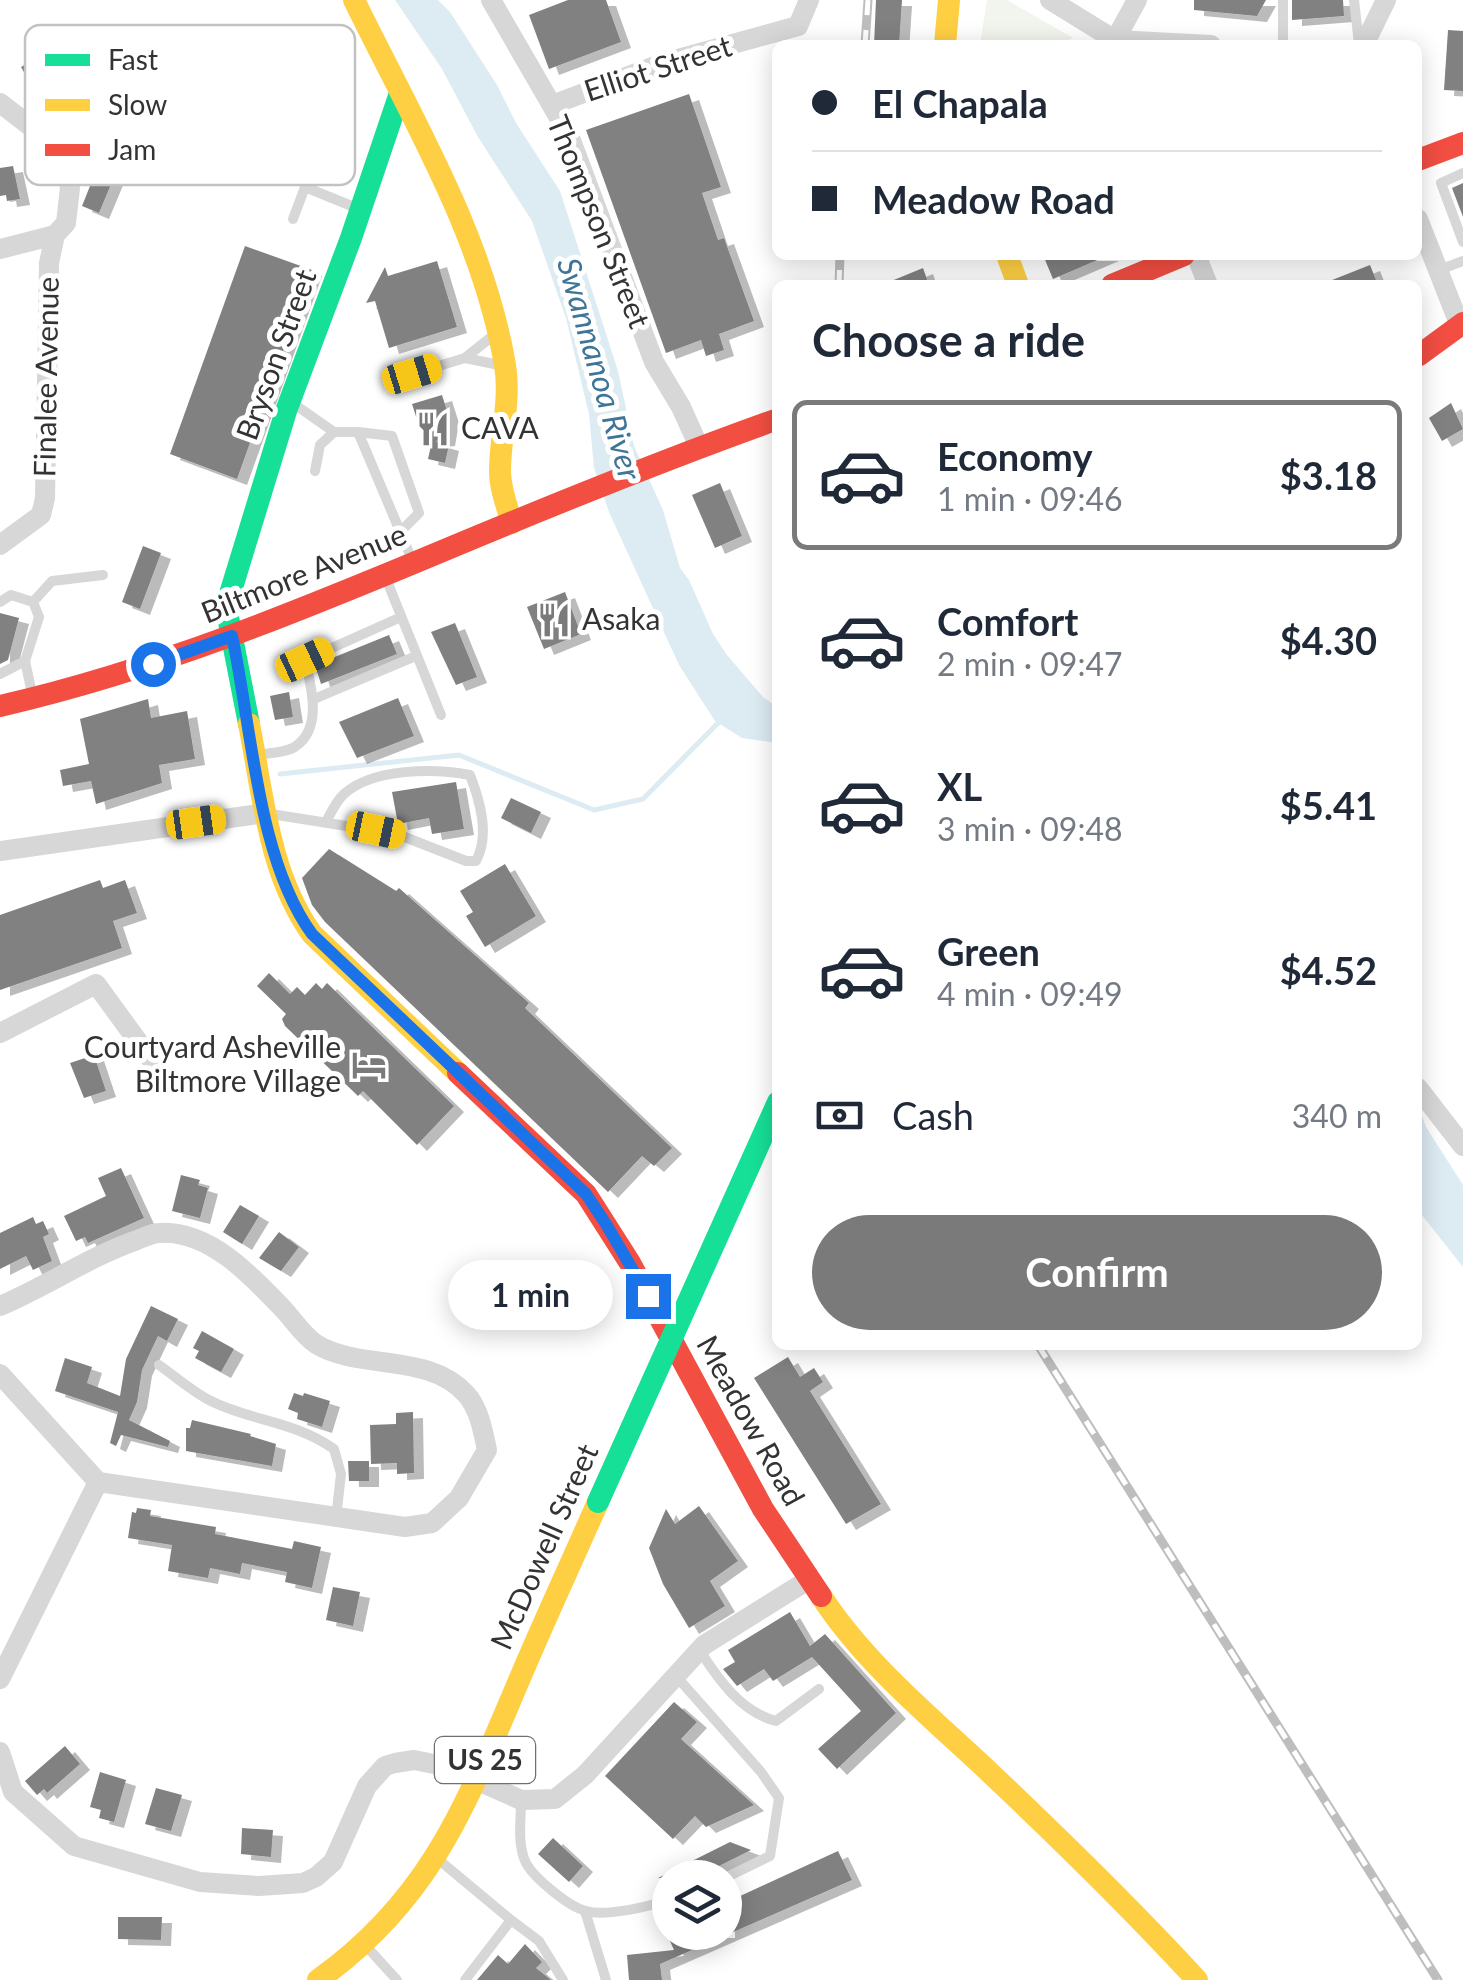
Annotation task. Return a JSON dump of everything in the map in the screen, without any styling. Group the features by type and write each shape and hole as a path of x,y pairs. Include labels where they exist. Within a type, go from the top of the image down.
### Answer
{"main road":[{"path":"354,0 451,196 481,280 505,366 508,414 500,472 512,522"},
{"path":"945,40 949,0"},
{"name":"Bryson Street","path":"232,636 226,607 230,592 290,401 399,96"},
{"path":"1422,158 1463,143"},
{"path":"1124,280 1172,260"},
{"path":"1422,353 1461,324"},
{"name":"Biltmore Avenue","path":"1,703 34,700 93,685 232,636 552,505 772,421"},
{"name":"Meadow Road","path":"232,636 265,813 285,887 312,934 564,1172 606,1224 763,1509 834,1616 889,1678 1115,1891 1197,1980"},
{"name":"McDowell Street","path":"318,1980 355,1957 394,1920 435,1857 477,1779 772,1115"}],"street":[{"name":"Thompson Street","path":"491,0 552,105 585,174 654,362 699,447"},
{"path":"1050,0 1108,40"},
{"path":"1114,40 1137,0"},
{"path":"1364,40 1386,0"},
{"name":"Elliot Street","path":"552,105 660,64 798,26 809,2"},
{"name":"Finalee Avenue","path":"0,104 25,123"},
{"name":"Finalee Avenue","path":"0,545 40,515 45,498 49,263 55,235 66,223 69,185"},
{"path":"1422,229 1461,324"},
{"path":"0,249 55,235"},
{"path":"0,851 265,813"},
{"path":"0,1034 96,984 161,1073"},
{"path":"1422,1093 1463,1146"},
{"path":"0,1306 110,1250 158,1233 193,1239 224,1255 268,1293 314,1343 346,1357 374,1359 438,1375 466,1393 481,1420 487,1450 459,1498 432,1524 405,1527 98,1482 0,1374"},
{"path":"0,1679 98,1482"},
{"path":"0,1752 13,1792 74,1846 200,1882 259,1886 303,1883 325,1870 344,1841 367,1786 385,1766 423,1762 477,1779 521,1800 556,1799 699,1650 808,1580"}],"lane":[{"path":"1283,40 1284,0"},
{"path":"1354,0 1360,40"},
{"path":"1463,174 1441,183 1463,242"},
{"path":"293,220 305,187 360,210"},
{"path":"1438,271 1463,261"},
{"path":"412,374 465,358 496,334"},
{"path":"465,358 505,366"},
{"path":"290,401 334,432 392,436 419,513 401,531"},
{"path":"314,470 320,445 334,432"},
{"path":"358,432 414,563"},
{"path":"33,602 52,581 103,575"},
{"path":"385,575 441,716"},
{"path":"0,602 11,596 33,602"},
{"path":"33,602 39,617 25,661 34,700"},
{"path":"255,756 294,748 308,734 314,699 305,660 401,617"},
{"path":"314,699 416,656"},
{"path":"0,674 25,661"},
{"path":"265,813 396,834 466,862 476,860 482,849 480,802 470,775 438,768 366,780 342,796 326,822"},
{"path":"159,1365 211,1401 273,1420 318,1438 334,1449 341,1474 336,1518"},
{"path":"699,1650 722,1684 761,1717 776,1721 819,1689"},
{"path":"675,1675 779,1798 770,1856 742,1870"},
{"path":"521,1800 521,1843 526,1862 548,1888 585,1911 652,1905"},
{"path":"435,1857 539,1940 563,1980"},
{"path":"585,1911 606,1980"},
{"path":"465,1980 511,1920"},
{"path":"366,1946 397,1980"}],"shaded area":[{"path":"987,0 1007,0 1073,38 1068,40 981,40"}],"water":[{"name":"Swannanoa River","path":"395,0 438,0 450,12 560,191 618,371 634,446 663,510 680,568 727,655 772,703 772,742 742,738 715,721 679,665 609,512 594,468 589,414 566,318 532,221 478,137 442,69"},
{"path":"1422,1116 1463,1185 1463,1267 1422,1215"}],"building":[{"path":"568,0 606,0 621,42 549,69 529,15"},
{"path":"876,0 902,0 899,40 874,40"},
{"path":"1194,0 1266,0 1257,16 1194,10"},
{"path":"1292,0 1343,0 1344,16 1292,20"},
{"path":"1448,30 1463,31 1463,91 1444,90"},
{"path":"689,94 721,187 702,193 718,240 724,238 754,321 719,334 724,350 706,356 701,340 666,353 586,130"},
{"path":"13,166 20,199 7,201 6,195 0,196 0,168"},
{"path":"1463,183 1463,217 1452,188"},
{"path":"111,185 99,213 82,206 90,186"},
{"path":"245,246 312,270 237,479 170,454"},
{"path":"1045,260 1097,260 1053,279"},
{"path":"437,261 457,327 389,348 375,301 366,303 385,267 388,276"},
{"path":"1370,265 1376,280 1332,280"},
{"path":"923,268 927,280 894,280"},
{"name":"CAVA","path":"442,395 449,417 445,440 435,441 449,445 445,463 428,459 432,441 424,441 412,404"},
{"path":"1451,403 1463,429 1442,441 1429,418"},
{"path":"720,483 742,536 715,548 692,495"},
{"path":"143,546 161,553 140,609 122,602"},
{"name":"Asaka","path":"565,592 581,634 544,649 527,607"},
{"path":"0,613 19,618 8,660 0,664"},
{"path":"455,623 477,677 456,685 431,632"},
{"path":"389,635 397,654 321,684 315,665"},
{"path":"289,692 293,717 275,720 270,696"},
{"path":"398,698 414,736 357,758 339,722"},
{"path":"148,699 151,718 187,711 195,759 159,765 162,783 96,804 91,781 63,786 60,770 89,764 80,719"},
{"path":"456,782 464,829 432,834 429,818 398,824 392,792"},
{"path":"511,798 541,812 531,833 501,818"},
{"path":"329,849 396,891 399,888 529,1003 525,1008 672,1148 654,1166 642,1156 608,1192 325,922 312,905 302,878"},
{"path":"505,864 536,916 485,947 466,916 473,912 460,891"},
{"path":"100,880 103,888 125,880 137,913 113,921 122,948 0,990 0,915"},
{"name":"Courtyard Asheville Biltmore Village","path":"269,973 290,994 297,987 305,995 316,983 322,989 327,983 454,1106 417,1145 363,1091 358,1096 285,1026 282,1019 286,1014 257,986"},
{"path":"94,1055 106,1091 84,1098 70,1063"},
{"path":"121,1168 144,1218 88,1243 85,1237 76,1241 64,1216 106,1196 98,1178"},
{"path":"181,1175 200,1180 198,1185 208,1188 200,1218 172,1211"},
{"path":"240,1205 259,1216 242,1244 223,1232"},
{"path":"33,1217 36,1224 43,1221 49,1234 43,1237 52,1261 33,1270 26,1256 0,1269 0,1233"},
{"path":"279,1232 299,1247 281,1271 259,1258"},
{"path":"151,1306 178,1319 167,1341 158,1336 142,1370 137,1402 129,1420 170,1441 168,1447 121,1435 116,1446 110,1443 118,1412 55,1391 65,1358 92,1367 87,1383 120,1396 126,1359"},
{"path":"202,1331 234,1349 221,1372 195,1358 199,1351 193,1348"},
{"path":"788,1357 800,1377 814,1368 823,1382 810,1391 881,1504 846,1524 754,1378"},
{"path":"294,1393 330,1401 322,1427 297,1419 298,1413 288,1409"},
{"path":"413,1412 414,1473 397,1474 397,1463 371,1464 370,1425 396,1424 396,1413"},
{"path":"192,1420 276,1444 272,1466 186,1451 186,1428 190,1428"},
{"path":"348,1461 369,1461 369,1481 349,1481"},
{"path":"699,1506 738,1561 710,1581 725,1606 689,1628 663,1584 649,1548 666,1509 675,1524"},
{"path":"137,1508 151,1510 150,1516 216,1527 215,1534 292,1549 294,1541 321,1547 312,1588 285,1582 287,1572 242,1563 240,1574 210,1568 208,1578 168,1571 172,1545 128,1538 132,1512 136,1513"},
{"path":"333,1587 360,1592 353,1626 326,1620"},
{"path":"790,1612 810,1646 825,1634 896,1713 837,1769 818,1749 861,1711 812,1657 773,1681 764,1669 737,1686 723,1669 735,1662 728,1650"},
{"path":"674,1702 697,1722 681,1739 754,1805 706,1827 695,1816 673,1839 605,1776"},
{"path":"65,1746 80,1764 47,1793 44,1789 37,1795 25,1781"},
{"path":"100,1772 126,1780 114,1822 99,1818 101,1810 90,1807"},
{"path":"156,1788 182,1795 171,1831 145,1824"},
{"path":"242,1828 273,1830 271,1857 241,1854"},
{"path":"553,1838 583,1866 569,1882 538,1854"},
{"path":"730,1842 751,1850 731,1860 694,1860"},
{"path":"838,1851 852,1880 742,1928 742,1895"},
{"path":"118,1917 162,1917 161,1940 118,1939"},
{"path":"525,1944 542,1962 536,1968 551,1980 477,1980 498,1955 508,1964"},
{"path":"692,1950 660,1964 662,1980 629,1980 627,1955"}],"waterway":[{"path":"280,774 459,755 594,810 643,799 721,720"}],"railway":[{"path":"865,40 868,0"},
{"path":"839,280 840,260"},
{"path":"1041,1350 1438,1980"}],"traffic: fast":[{"path":"249,724 226,607 286,411 399,96"},
{"path":"598,1502 772,1115"}],"traffic: slow":[{"path":"354,0 443,178 495,317 507,378 500,478 512,523"},
{"path":"945,40 949,0"},
{"path":"1009,260 1016,280"},
{"path":"249,724 277,860 298,911 312,934 458,1073"},
{"path":"318,1980 390,1916 442,1845 482,1766 598,1502"},
{"path":"821,1596 876,1665 1066,1846 1197,1980"}],"traffic: jam":[{"path":"1422,158 1463,143"},
{"path":"1124,280 1172,260"},
{"path":"1422,353 1463,323"},
{"path":"0,706 116,675 229,636 772,421"},
{"path":"458,1073 586,1194 630,1263 763,1509 821,1596"}],"place":[{"name":"CAVA","path":"433,429"},
{"name":"Asaka","path":"554,620"},
{"name":"Courtyard Asheville Biltmore Village","path":"369,1065"}],"route":[{"path":"153,664 232,636 265,813 285,887 297,913 312,934 586,1194 648,1296"}]}
